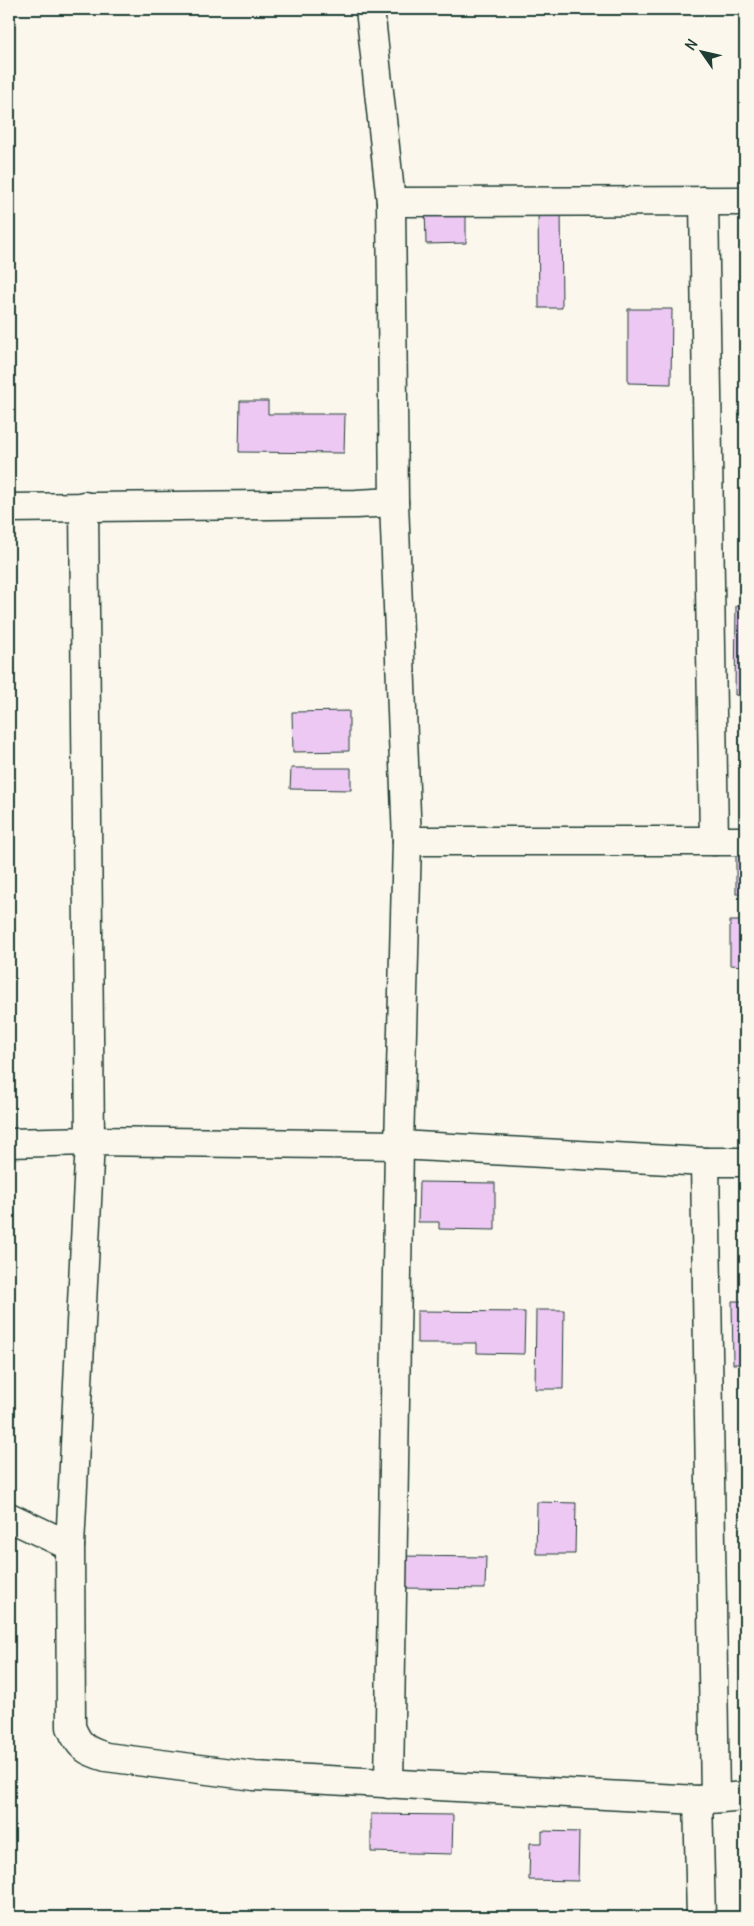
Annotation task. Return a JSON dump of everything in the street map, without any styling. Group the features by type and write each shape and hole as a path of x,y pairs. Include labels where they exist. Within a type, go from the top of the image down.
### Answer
{"street":[{"path":"370,9 391,202 394,502 407,841 399,1145 389,1784"},
{"path":"704,201 714,841"},
{"path":"391,202 745,201"},
{"path":"9,508 394,502"},
{"path":"84,506 90,1141 70,1546 71,1727 76,1741 89,1752 106,1757 254,1776 706,1799 745,1796"},
{"path":"407,841 745,841"},
{"path":"9,1143 90,1141 399,1145 706,1162 745,1162"},
{"path":"701,1917 706,1799 706,1162"},
{"path":"9,1517 70,1546"}],"building":[{"path":"466,206 466,243 426,244 425,207"},
{"path":"561,206 562,308 539,308 538,207"},
{"path":"628,309 672,309 671,384 628,383"},
{"path":"742,314 745,314 745,350 740,350"},
{"path":"240,401 268,401 268,414 345,414 344,453 239,452"},
{"path":"736,606 745,606 745,695 735,695"},
{"path":"349,711 349,751 293,752 292,712"},
{"path":"291,768 351,768 351,790 290,789"},
{"path":"736,849 745,849 745,894 736,894"},
{"path":"730,921 745,921 745,966 730,965"},
{"path":"419,1182 495,1183 495,1230 439,1229 439,1222 418,1222"},
{"path":"732,1301 745,1301 745,1364 733,1364"},
{"path":"536,1310 564,1310 563,1389 535,1389"},
{"path":"417,1311 525,1312 524,1354 477,1353 477,1343 417,1343"},
{"path":"537,1502 576,1503 575,1554 536,1554"},
{"path":"402,1556 486,1557 485,1589 401,1588"},
{"path":"371,1814 453,1815 452,1854 371,1852"},
{"path":"542,1831 579,1832 578,1881 529,1880 530,1843 542,1843"}]}
